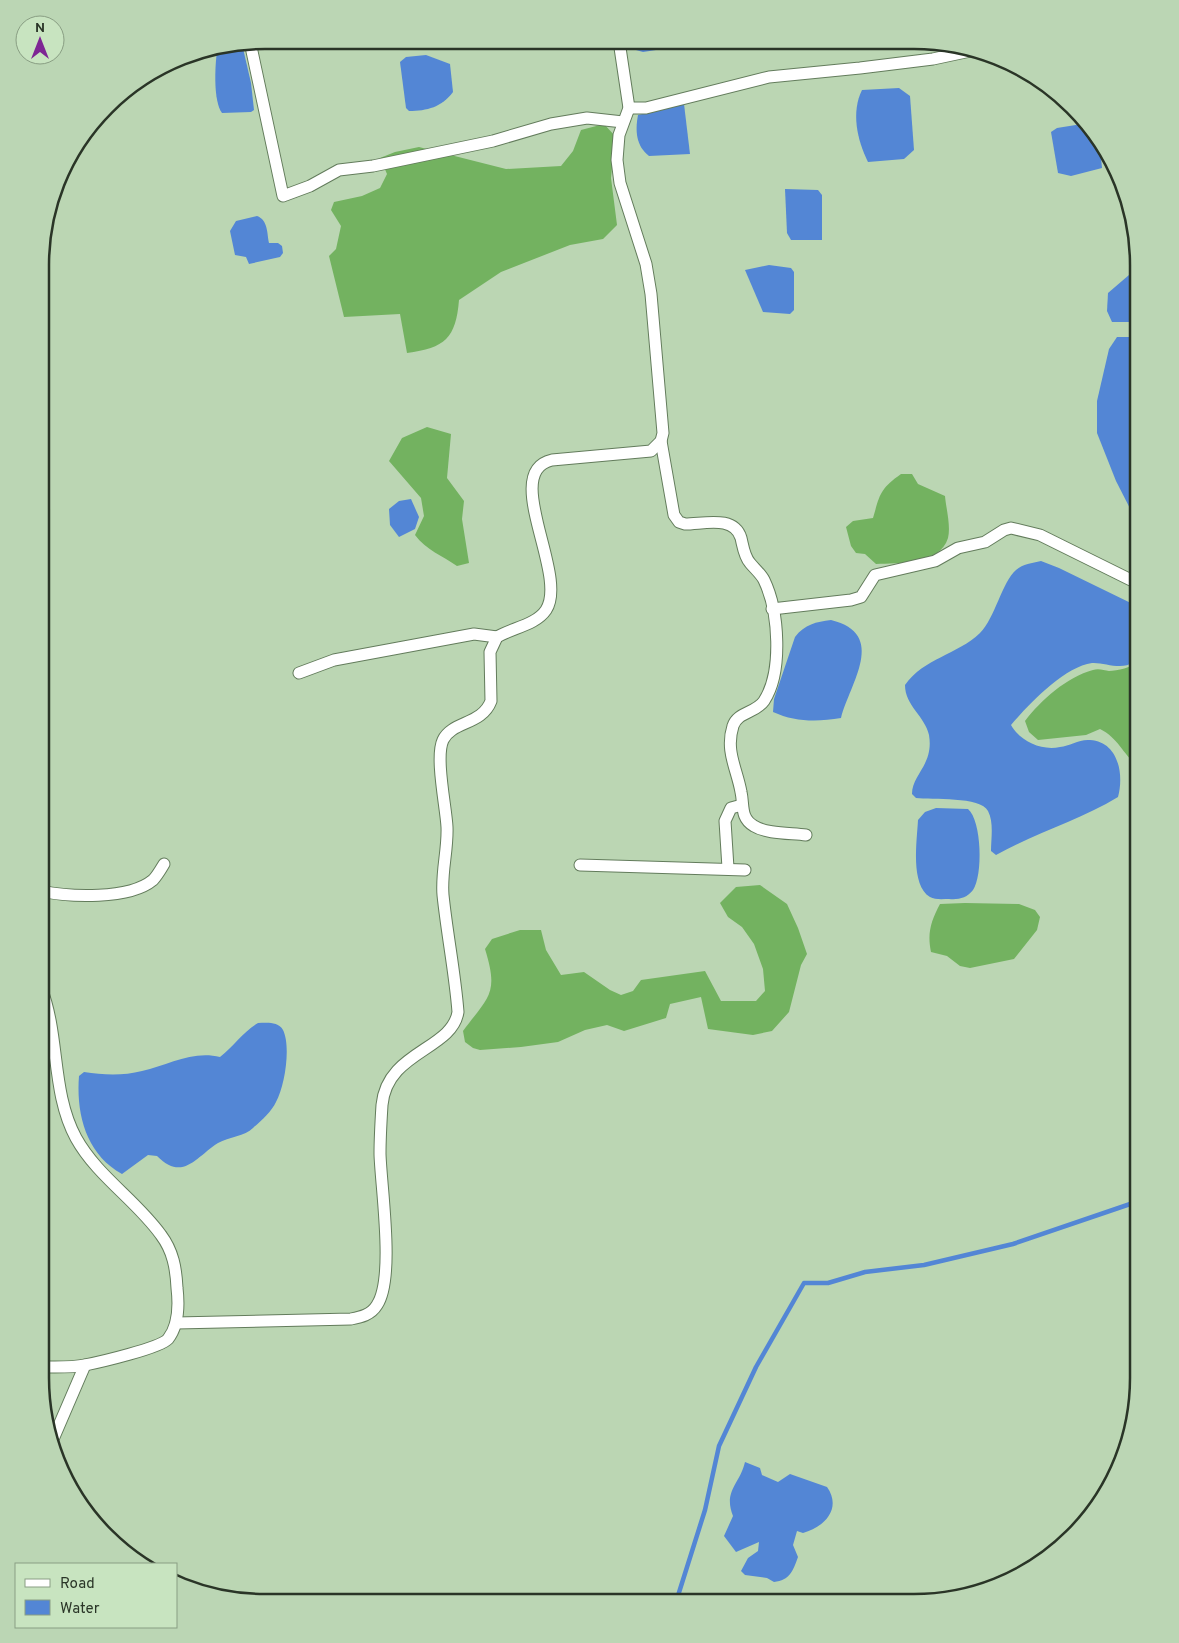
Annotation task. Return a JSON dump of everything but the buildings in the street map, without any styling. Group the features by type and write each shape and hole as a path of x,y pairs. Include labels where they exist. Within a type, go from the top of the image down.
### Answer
{"street":[{"path":"251,49 282,196 310,186 339,170 373,166 493,141 551,124 587,118 623,122"},
{"path":"620,49 629,108 619,135 617,160 626,207 642,247 652,294 662,409 661,441 674,515 680,522 685,524 721,523 735,526 747,560 764,579 778,634 777,656 765,700 758,708 738,717 733,724 730,742 731,758 741,792 744,816 754,826 776,832 806,835"},
{"path":"629,108 646,108 768,77 860,68 933,59 958,54"},
{"path":"299,672 334,660 474,634 497,638 540,617 550,604 551,584 531,489 533,473 537,467 543,462 552,460 651,451 661,441"},
{"path":"772,609 851,600 861,596 875,575 935,561 958,548 985,542 1004,530 1011,528 1040,535 1130,580"},
{"path":"176,1323 351,1319 371,1312 380,1299 384,1284 386,1211 380,1156 385,1091 389,1081 417,1052 454,1027 458,1012 443,895 447,829 441,746 443,740 453,730 477,718 489,708 491,701 490,652 497,638"},
{"path":"728,868 725,821 731,808 742,805"},
{"path":"49,892 77,896 111,895 131,890 152,881 164,864"},
{"path":"580,865 746,870"},
{"path":"49,1016 66,1113 76,1138 87,1155 154,1226 171,1252 175,1262 178,1300 176,1323 167,1340 142,1350 84,1365 49,1367"},
{"path":"56,1433 84,1365"}],"green space":[{"path":"604,124 615,136 611,178 617,225 603,239 570,245 501,272 459,300 455,324 451,332 446,339 431,348 407,353 400,314 344,317 329,256 336,249 341,226 331,210 334,202 362,196 380,188 387,174 380,158 395,152 419,147 506,169 561,166 573,151 581,130"},
{"path":"427,427 451,434 447,478 464,501 462,519 469,563 457,566 429,549 415,535 424,516 421,498 389,461 402,438"},
{"path":"901,474 912,474 918,484 945,496 949,523 948,538 944,547 928,558 917,561 876,564 865,554 856,553 851,546 846,527 853,521 873,518 877,503 885,488"},
{"path":"1129,667 1130,759 1112,737 1100,729 1086,735 1038,740 1029,732 1025,721 1047,697 1064,684 1083,673 1095,669 1109,671"},
{"path":"760,885 787,904 807,954 801,965 789,1012 772,1031 753,1035 708,1029 701,997 670,1004 666,1018 624,1031 607,1025 585,1030 558,1042 480,1050 473,1048 465,1042 463,1031 485,1002 491,985 485,949 492,939 520,930 541,930 546,950 561,975 584,972 610,990 621,995 633,991 641,980 705,971 721,1001 756,1001 765,991 763,969 754,944 742,927 728,917 720,903 736,887"},
{"path":"940,904 1019,904 1035,910 1040,917 1037,930 1014,959 970,968 960,966 947,956 931,952 930,933 934,916"}],"water":[{"path":"636,49 662,49 643,52"},
{"path":"243,50 251,83 254,110 251,112 222,113 217,100 215,74 217,54"},
{"path":"426,55 450,64 453,92 439,105 422,110 409,111 406,108 400,62 406,57"},
{"path":"899,88 910,96 914,150 904,159 868,162 858,135 856,117 862,90"},
{"path":"684,104 690,154 649,156 639,143 638,115"},
{"path":"1079,124 1101,157 1102,168 1071,176 1058,173 1051,132 1057,128"},
{"path":"785,189 818,190 822,195 822,240 791,240 787,233"},
{"path":"257,216 265,224 269,243 278,243 282,246 283,253 280,257 249,264 246,257 235,255 230,231 236,221"},
{"path":"769,265 791,268 794,272 794,310 790,314 763,312 745,270"},
{"path":"1130,274 1130,322 1112,322 1107,311 1108,293"},
{"path":"1117,337 1130,337 1130,508 1116,481 1097,433 1097,401 1109,349"},
{"path":"411,499 419,517 415,529 399,537 390,525 389,509 399,501"},
{"path":"1041,561 1130,603 1130,664 1118,666 1092,663 1070,671 1037,697 1011,725 1025,740 1046,748 1064,746 1086,740 1100,742 1113,753 1117,761 1120,788 1118,797 996,855 991,851 992,825 990,815 984,806 966,801 916,798 912,794 915,781 926,762 930,745 927,728 908,699 905,685 931,662 961,647 980,633 990,619 1002,591 1011,576 1016,570 1028,564"},
{"path":"831,620 848,627 858,636 862,648 857,675 841,718 806,720 790,718 773,712 774,699 795,637 811,624"},
{"path":"936,808 968,809 973,815 976,825 980,861 976,883 968,895 959,899 930,897 924,891 917,873 918,820 925,812"},
{"path":"258,1023 272,1023 281,1027 287,1046 287,1056 282,1086 276,1102 263,1119 250,1131 218,1143 196,1160 182,1167 174,1167 157,1156 148,1155 122,1174 100,1156 86,1132 82,1118 79,1105 79,1076 84,1072 98,1074 135,1073 200,1055 220,1057"},
{"path":"745,1462 760,1468 762,1475 778,1482 790,1474 827,1487 833,1502 829,1516 818,1526 803,1533 797,1531 793,1545 798,1557 790,1574 779,1581 774,1582 767,1578 745,1575 741,1571 748,1558 758,1551 759,1542 736,1552 724,1536 733,1516 730,1507 731,1494"}],"waterway":[{"path":"679,1594 705,1510 719,1446 756,1367 804,1283 828,1283 865,1272 924,1265 1013,1244 1130,1204"}]}
